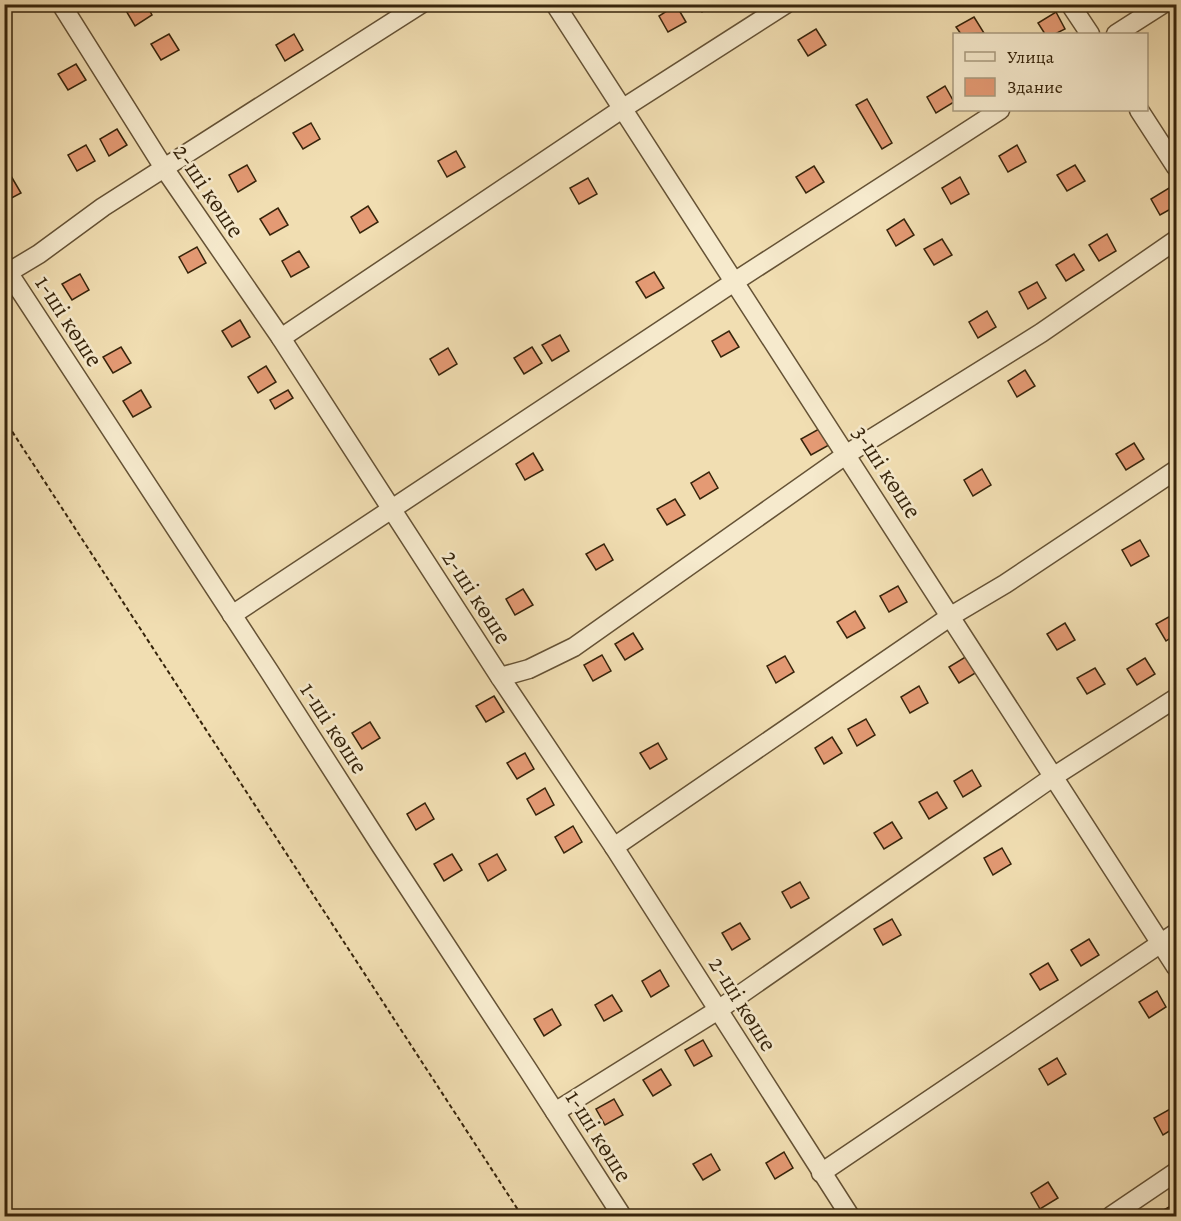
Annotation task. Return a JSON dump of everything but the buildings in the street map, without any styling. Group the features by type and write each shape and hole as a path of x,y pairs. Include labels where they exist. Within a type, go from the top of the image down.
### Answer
{"lane":[{"path":"7,269 39,254 103,207 421,4"},
{"name":"3-ші көше","path":"555,4 1053,777 1169,938 1176,967"},
{"path":"281,338 622,109 786,4"},
{"path":"1070,4 1089,33"},
{"path":"1118,33 1163,4"},
{"name":"2-ші көше","path":"67,7 164,168 281,338 500,677 614,847 850,1216"},
{"path":"232,615 734,282 998,111"},
{"path":"1140,111 1176,167"},
{"path":"500,677 529,669 574,647 847,454 1041,333 1176,240"},
{"name":"1-ші көше","path":"7,269 622,1216"},
{"path":"614,847 951,616 1005,584 1176,470"},
{"path":"555,1112 718,1010 1053,777 1176,698"},
{"path":"821,1173 1169,938"},
{"path":"1111,1216 1176,1172"}],"path":[{"path":"4,418 522,1216"}]}
